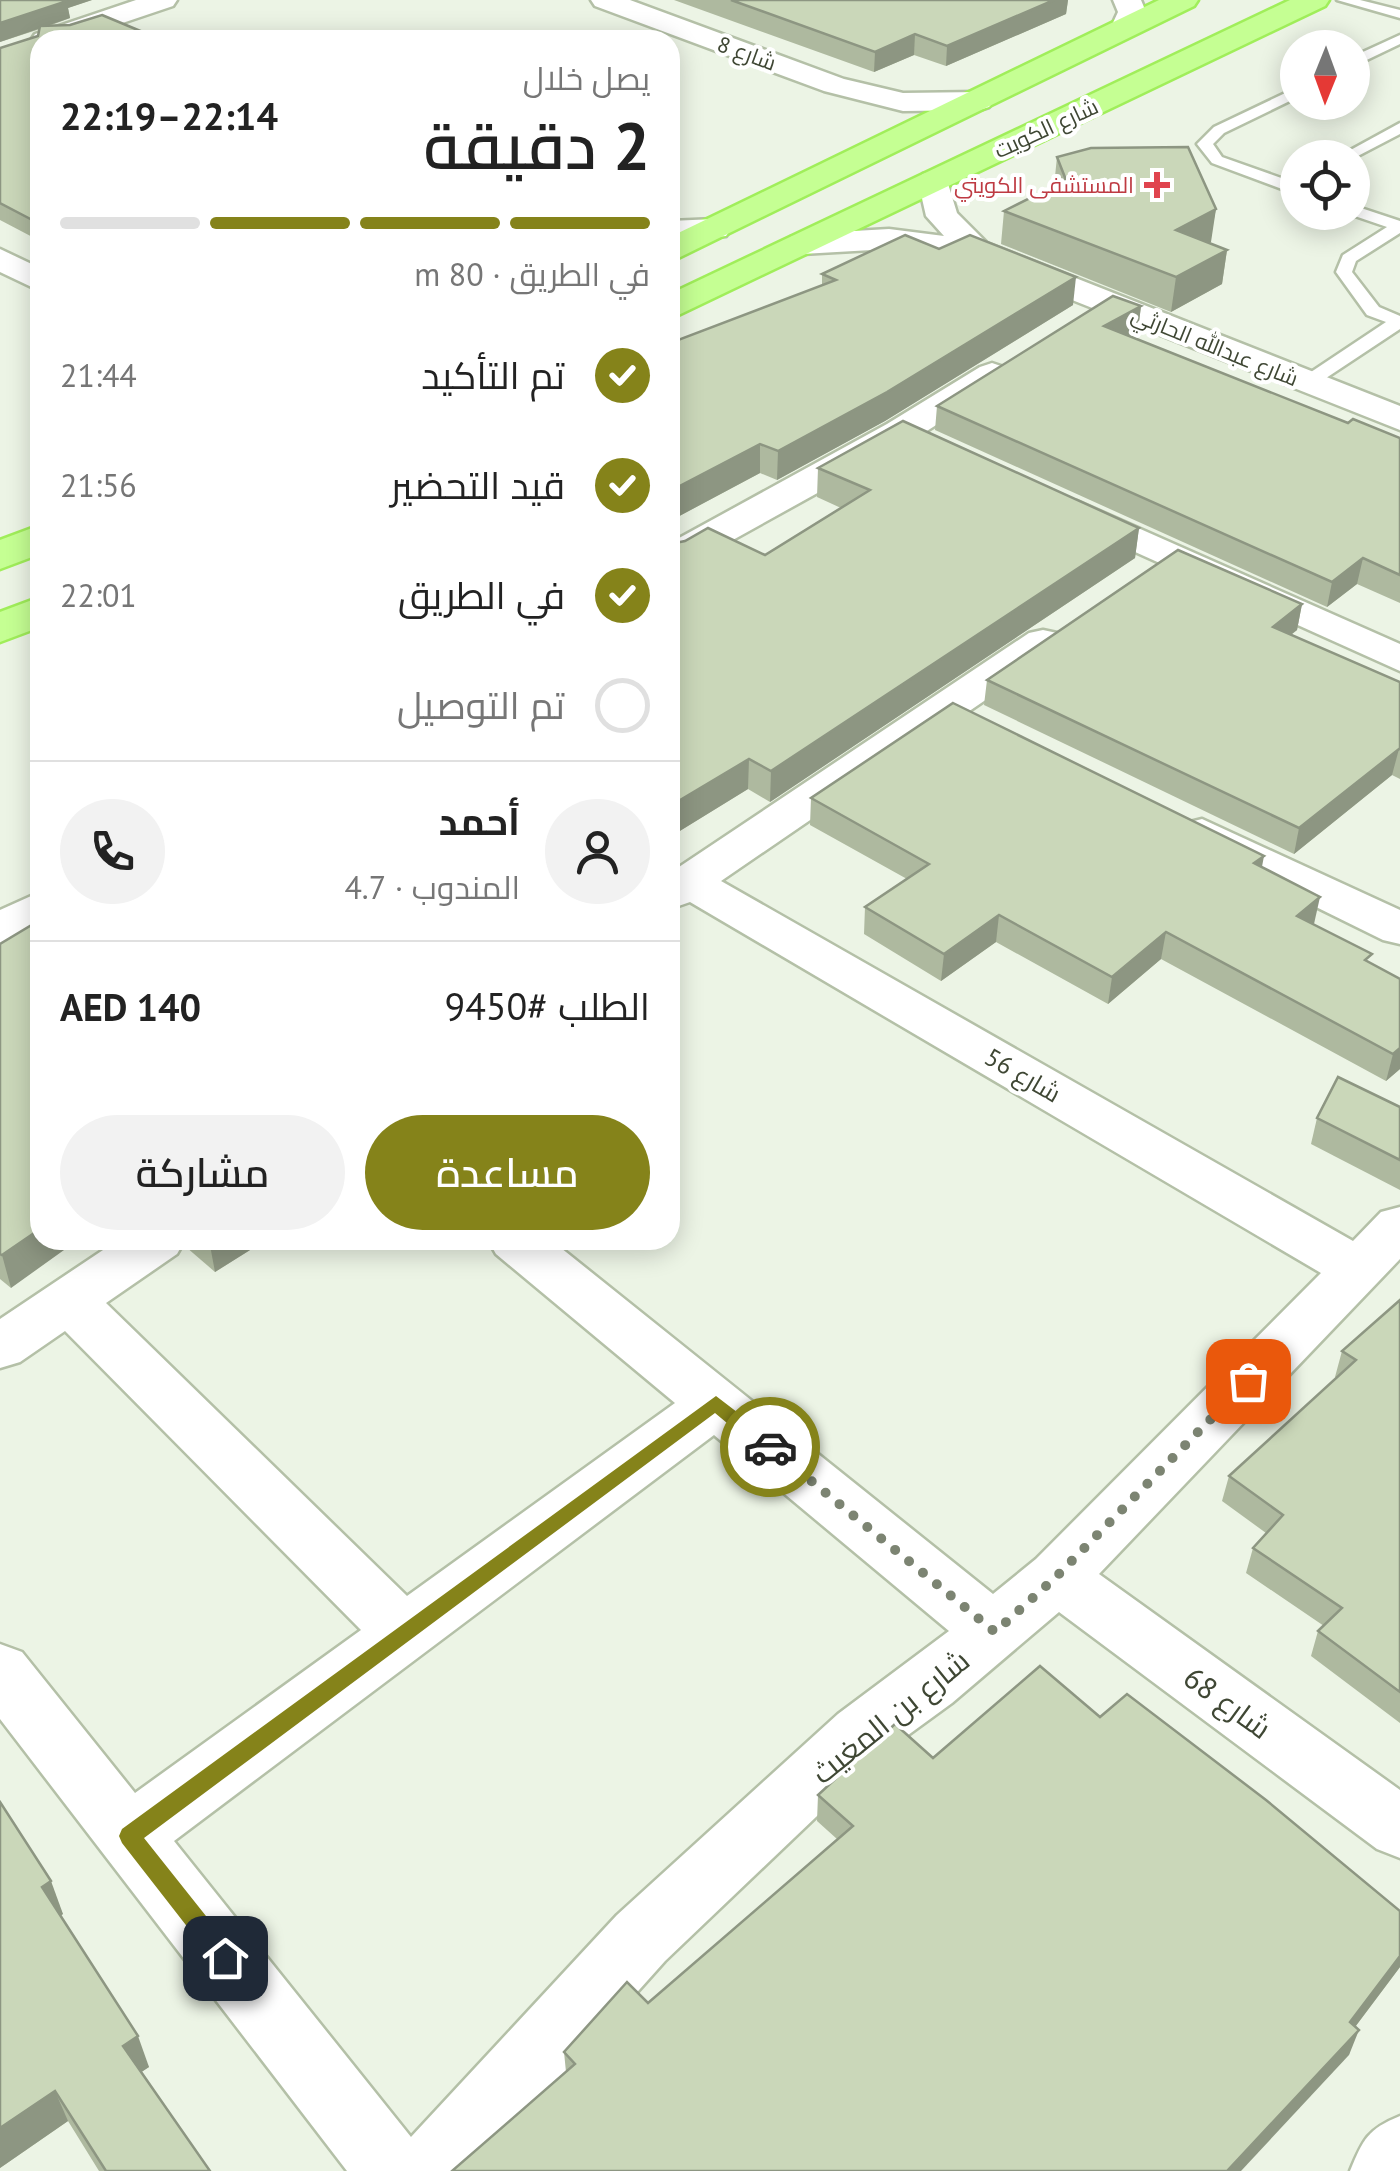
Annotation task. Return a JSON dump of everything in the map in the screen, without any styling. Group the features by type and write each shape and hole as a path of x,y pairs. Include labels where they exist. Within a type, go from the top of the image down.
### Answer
{"main road":[{"path":"680,245 978,101 1126,14 1183,0"},
{"name":"شارع الكويت","path":"680,303 1314,0"},
{"path":"0,556 30,542"},
{"path":"0,629 30,615"}],"street":[{"path":"75,30 163,0"},
{"name":"شارع 8","path":"604,0 834,85 903,102 978,101"},
{"path":"119,15 152,30"},
{"name":"شارع 8","path":"834,85 886,116 896,132 895,141"},
{"name":"شارع عبدالله الحارثي","path":"934,181 942,216 975,250"},
{"path":"680,231 715,229"},
{"name":"شارع عبدالله الحارثي","path":"802,244 889,238 975,250 1400,419"},
{"path":"0,259 30,275"},
{"path":"1074,322 1106,303"},
{"path":"680,553 900,432 1027,352"},
{"path":"900,432 936,448"},
{"path":"1045,498 1156,566 1400,659"},
{"path":"680,887 964,716 1075,620"},
{"path":"1174,818 1400,930"},
{"name":"شارع 56","path":"680,889 1379,1248"},
{"path":"0,930 30,913"},
{"name":"شارع بن المغيث","path":"429,2171 628,1952 860,1734 995,1632 1056,1577 1379,1248"},
{"path":"0,1347 143,1250"},
{"path":"527,1250 995,1632"},
{"path":"69,1300 404,1633"},
{"path":"130,1836 716,1403"},
{"name":"شارع 68","path":"1056,1577 1400,1828"},
{"path":"0,1671 392,2171"},
{"path":"1386,2171 1400,2152"}],"lane":[{"path":"1344,0 1400,14"},
{"path":"1370,54 1400,40"},
{"path":"1280,100 1219,130 1204,144 1217,160 1280,181"},
{"path":"1370,144 1400,128"},
{"path":"1370,216 1400,226"},
{"path":"1400,226 1349,258 1344,272 1374,311 1400,322"},
{"path":"1308,382 1400,322"}],"building":[{"path":"0,0 65,0 67,1 0,23"},
{"path":"731,0 1054,0 947,46 915,34 875,52"},
{"path":"102,15 138,30 39,30 40,26 70,25"},
{"path":"30,39 30,219 0,203 0,48"},
{"path":"1188,147 1216,209 1176,230 1227,250 1176,277 1004,211 1066,180 1057,157 1091,148"},
{"path":"905,235 939,249 970,235 1076,277 887,392 778,451 760,444 680,486 680,339 836,280 822,274"},
{"path":"1113,296 1141,306 1104,326 1348,423 1353,419 1400,438 1400,575 1363,558 1332,582 937,406"},
{"path":"903,421 1139,528 771,771 749,759 680,800 680,542 708,528 765,555 870,490 818,468"},
{"path":"1178,550 1302,604 1273,627 1400,682 1400,749 1299,828 987,680"},
{"path":"953,703 1264,856 1254,863 1320,897 1297,916 1372,954 1365,960 1400,979 1400,1048 1393,1054 1166,932 1112,977 999,915 944,954 865,907 929,864 811,798"},
{"path":"30,926 30,1236 2,1255 0,1254 0,944"},
{"path":"1338,1077 1400,1107 1400,1160 1317,1118"},
{"path":"1400,1300 1400,1692 1318,1631 1342,1608 1253,1548 1283,1515 1229,1476 1356,1360 1342,1351"},
{"path":"1040,1666 1100,1717 1127,1694 1266,1800 1400,1911 1400,1956 1350,2022 1359,2030 1227,2171 452,2171 575,2064 564,2052 627,1982 648,2003 853,1826 818,1795 895,1724 933,1758"},
{"path":"0,1802 51,1881 42,1887 138,2036 123,2046 210,2171 106,2171 55,2091 0,2128"}],"way so far":[{"path":"770,1447 995,1632 1056,1577 1248,1381"}],"place":[{"name":"المستشفى الكويتي","path":"1157,185"}],"route":[{"path":"225,1958 130,1836 716,1403 770,1447"}]}
